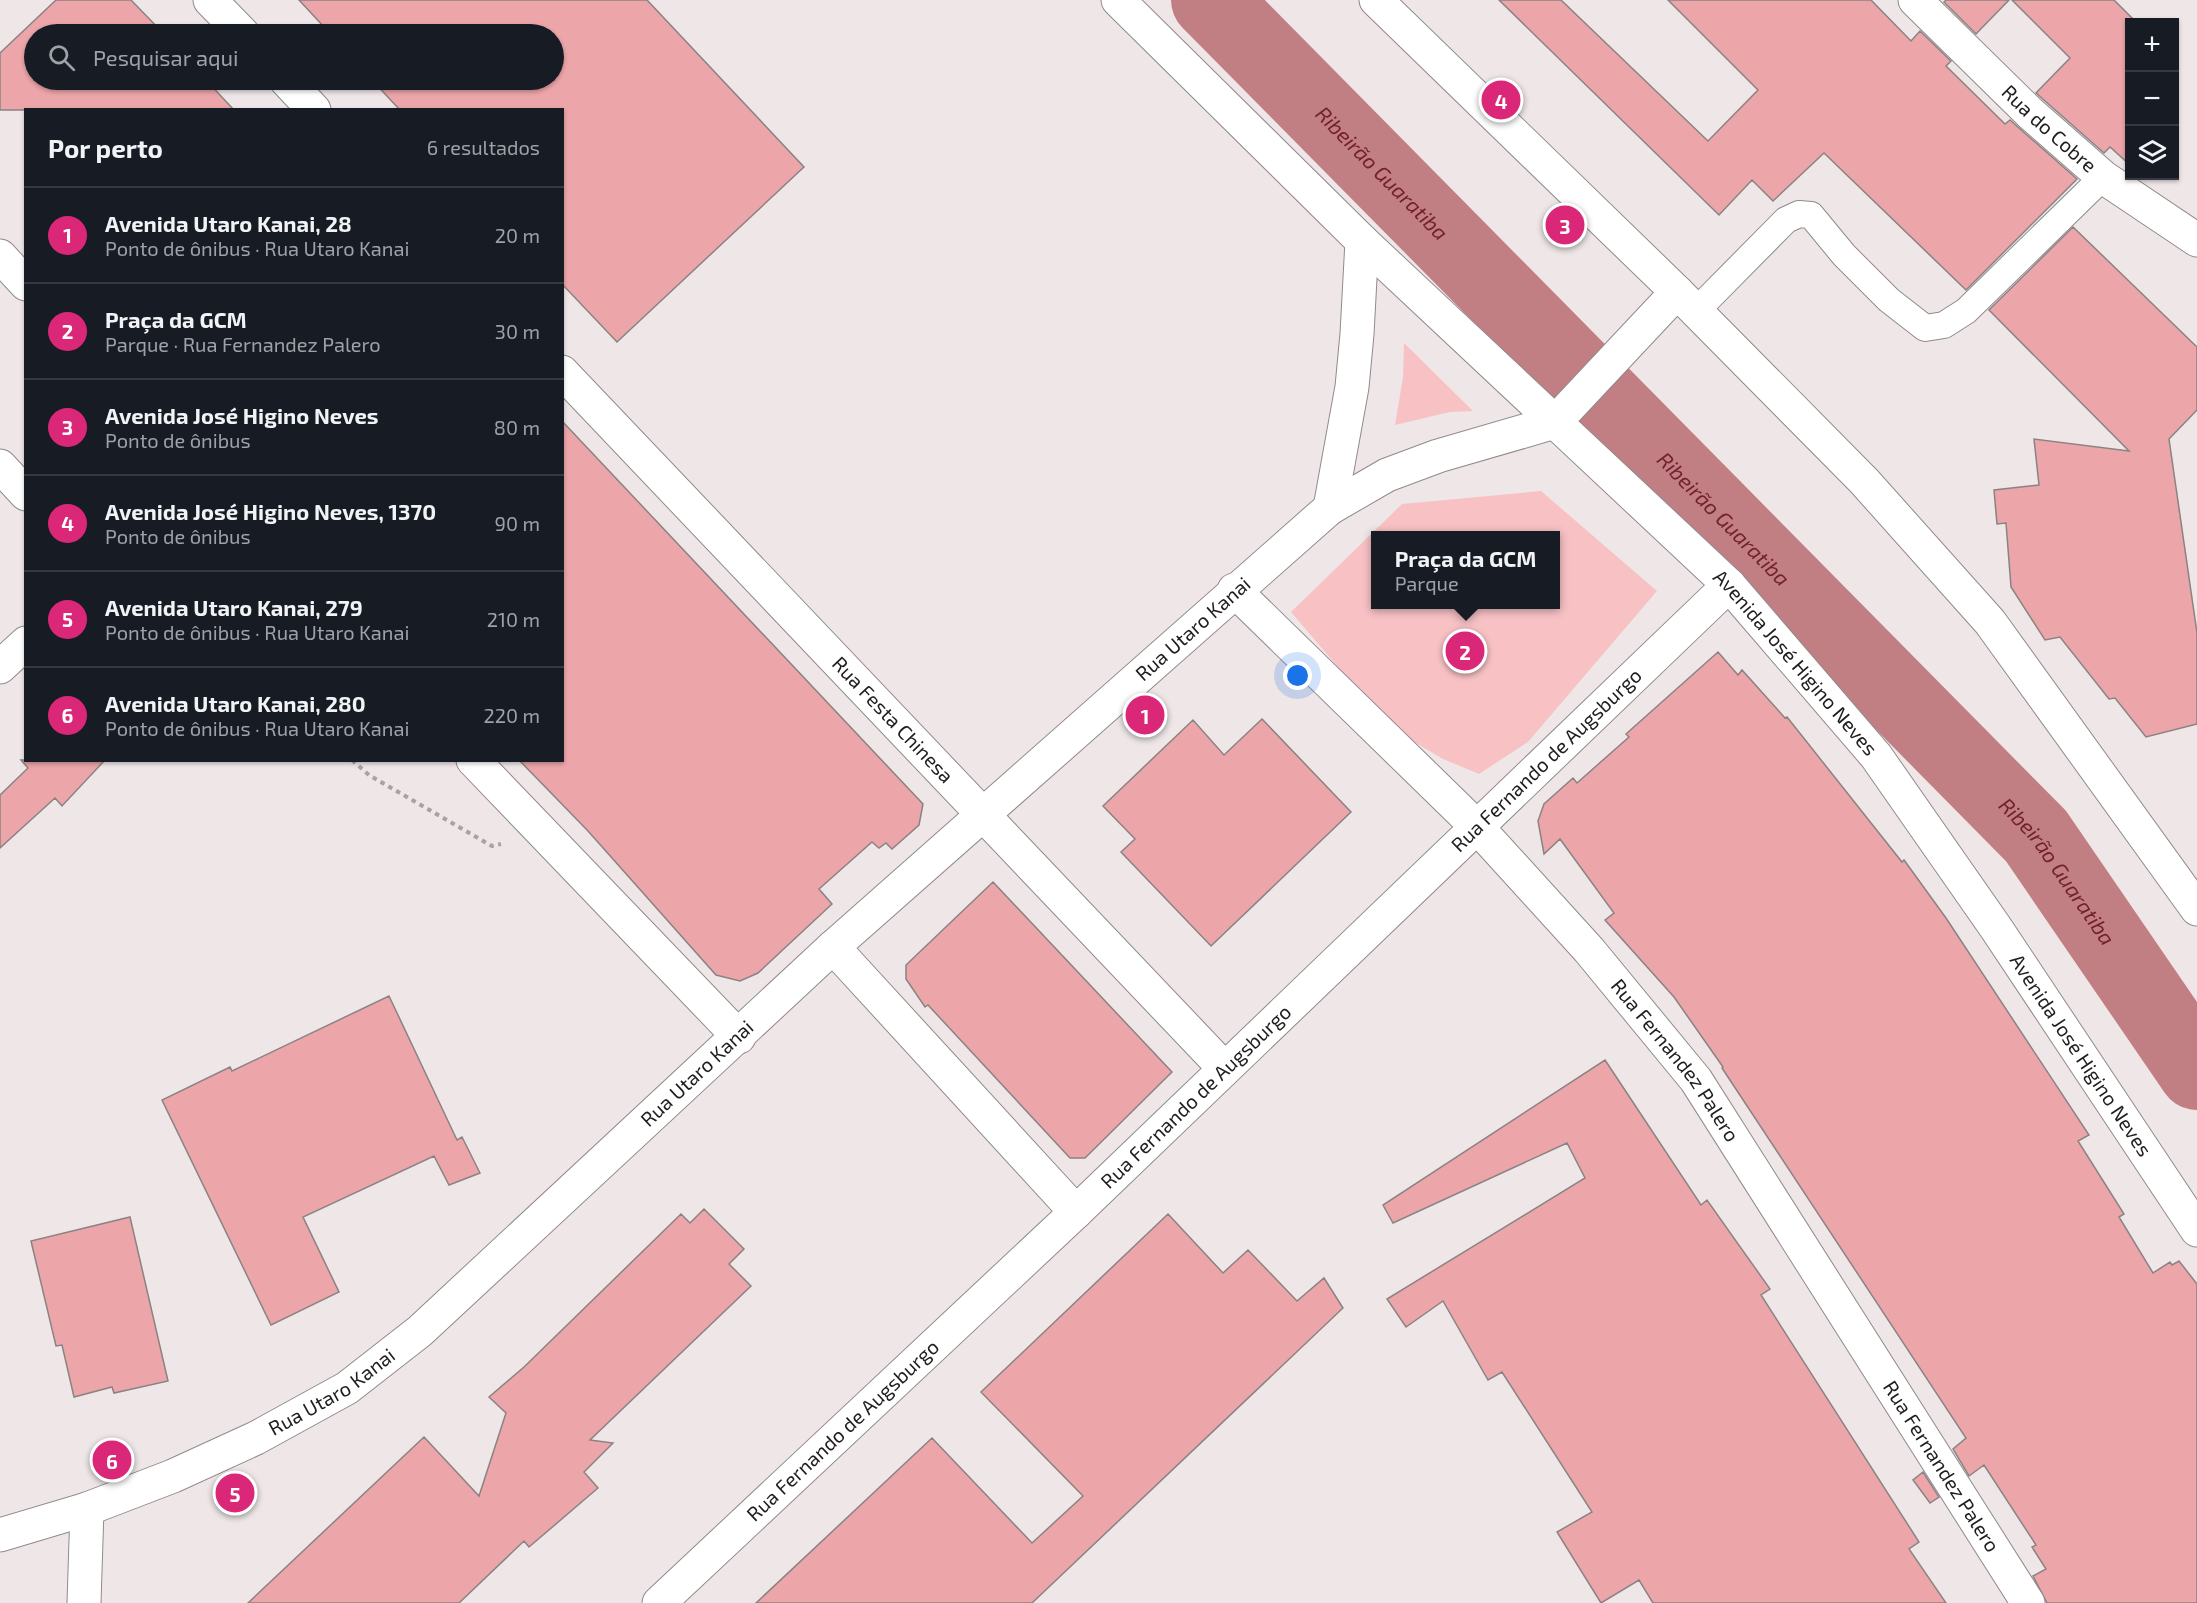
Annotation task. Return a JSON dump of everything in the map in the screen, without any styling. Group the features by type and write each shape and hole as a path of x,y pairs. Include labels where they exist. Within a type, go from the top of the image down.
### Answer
{"street":[{"path":"210,0 233,24"},
{"name":"Avenida José Higino Neves","path":"1118,0 1362,241 1728,585 1876,756 1996,928 2197,1230"},
{"path":"1376,0 1687,301 1864,481 1990,622 2197,909"},
{"name":"Rua do Cobre","path":"1915,0 2030,113 2103,177 2197,240"},
{"path":"295,90 312,108"},
{"path":"1330,508 1352,387 1358,334 1362,241"},
{"path":"0,256 24,282"},
{"path":"1555,422 1646,326 1687,301"},
{"name":"Rua Festa Chinesa","path":"564,374 1224,1068"},
{"name":"Rua Utaro Kanai","path":"0,1535 87,1509 172,1476 256,1438 348,1388 420,1331 739,1037 833,947 1234,590 1330,508 1387,475 1437,456 1555,422"},
{"path":"0,466 24,492"},
{"name":"Rua Fernando de Augsburgo","path":"659,1603 1076,1212 1224,1068 1478,828 1728,585"},
{"name":"Rua Fernandez Palero","path":"1234,590 1478,828 1589,950 1696,1080 2028,1603"},
{"path":"0,667 24,645"},
{"path":"475,762 739,1037"},
{"path":"833,947 1076,1212"},
{"path":"84,1603 87,1509"}],"lane":[{"path":"1687,301 1786,220 1799,214 1811,215 1888,300 1925,328 1944,325 1966,311 2103,177"}],"path":[{"path":"354,762 369,775 492,846 545,834"}],"shaded area":[{"path":"1404,343 1473,411 1450,412 1395,425 1403,377"},
{"path":"1541,491 1657,591 1528,742 1479,774 1443,759 1389,727 1291,612 1371,534 1371,609 1560,609 1560,531 1374,531 1402,504"}],"building":[{"path":"56,0 131,0 154,24 31,24"},
{"path":"299,0 647,0 804,167 617,342 564,286 564,108 398,108 381,90 564,90 564,24 321,24"},
{"path":"1499,0 1561,0 1708,141 1758,90 1668,0 1871,0 1911,41 1920,31 1951,61 1946,66 2005,124 2010,120 2077,179 1966,290 1824,153 1773,201 1752,180 1719,215"},
{"path":"1946,0 2009,0 1976,34 1944,2"},
{"path":"2012,0 2114,0 2132,18 2125,18 2125,160 2110,147 2104,153 2036,93 2070,58"},
{"path":"24,30 24,90 215,90 232,108 0,110 0,53"},
{"path":"2073,227 2197,347 2197,410 2169,439 2197,633 2197,724 2146,737 2115,698 2109,699 2060,637 2045,640 2011,587 2006,523 1997,524 1994,490 2039,485 2034,439 2129,451 1989,310"},
{"path":"564,423 923,804 919,825 892,849 886,843 879,848 872,842 819,889 832,904 758,973 740,981 716,975 588,831 521,762 564,762"},
{"path":"1718,652 1738,675 1742,670 1785,718 1787,717 1902,862 1904,860 1946,918 2089,1135 2078,1141 2124,1214 2119,1217 2153,1273 2170,1262 2172,1265 2179,1261 2197,1284 2197,1603 2047,1603 2033,1576 2046,1569 2032,1547 2036,1545 1984,1465 1969,1476 1953,1449 1966,1438 1723,1067 1674,997 1605,920 1614,913 1560,839 1544,854 1538,821 1544,804 1573,778 1577,783 1629,737 1626,734"},
{"path":"1262,719 1351,812 1211,946 1121,852 1135,839 1103,806 1193,720 1224,755"},
{"path":"21,760 24,762 103,762 62,806 55,798 0,848 0,795 28,768"},
{"path":"993,882 1172,1072 1085,1158 1070,1158 928,1005 925,1007 906,979 906,965"},
{"path":"389,996 457,1140 462,1137 480,1173 449,1185 434,1156 303,1217 339,1292 271,1325 162,1100 230,1067 232,1071"},
{"path":"1605,1060 1701,1205 1707,1200 1770,1289 1761,1295 1919,1542 1909,1549 1946,1603 1653,1603 1639,1580 1601,1603 1557,1532 1592,1512 1502,1372 1488,1380 1443,1301 1406,1327 1387,1299 1585,1178 1567,1143 1393,1223 1383,1205"},
{"path":"704,1209 744,1249 729,1264 751,1286 590,1440 613,1443 584,1472 598,1488 529,1547 524,1541 459,1603 248,1603 424,1437 479,1496 506,1413 489,1397 524,1367 681,1214 690,1223"},
{"path":"1168,1214 1223,1273 1248,1250 1297,1301 1324,1278 1343,1308 1032,1603 756,1603 932,1438 1032,1543 1083,1496 981,1392"},
{"path":"130,1217 168,1381 114,1393 112,1387 74,1397 62,1345 56,1346 31,1241"},
{"path":"1923,1472 1939,1497 1930,1503 1913,1480"}],"waterway":[{"name":"Ribeirão Guaratiba","path":"1210,0 2036,836 2197,1071"}],"place":[{"name":"Avenida José Higino Neves, 1370","path":"1501,100"},
{"name":"Avenida José Higino Neves","path":"1565,225"},
{"name":"Praça da GCM","path":"1465,651"},
{"name":"Avenida Utaro Kanai, 28","path":"1145,715"},
{"name":"Avenida Utaro Kanai, 280","path":"112,1460"},
{"name":"Avenida Utaro Kanai, 279","path":"235,1493"}]}
